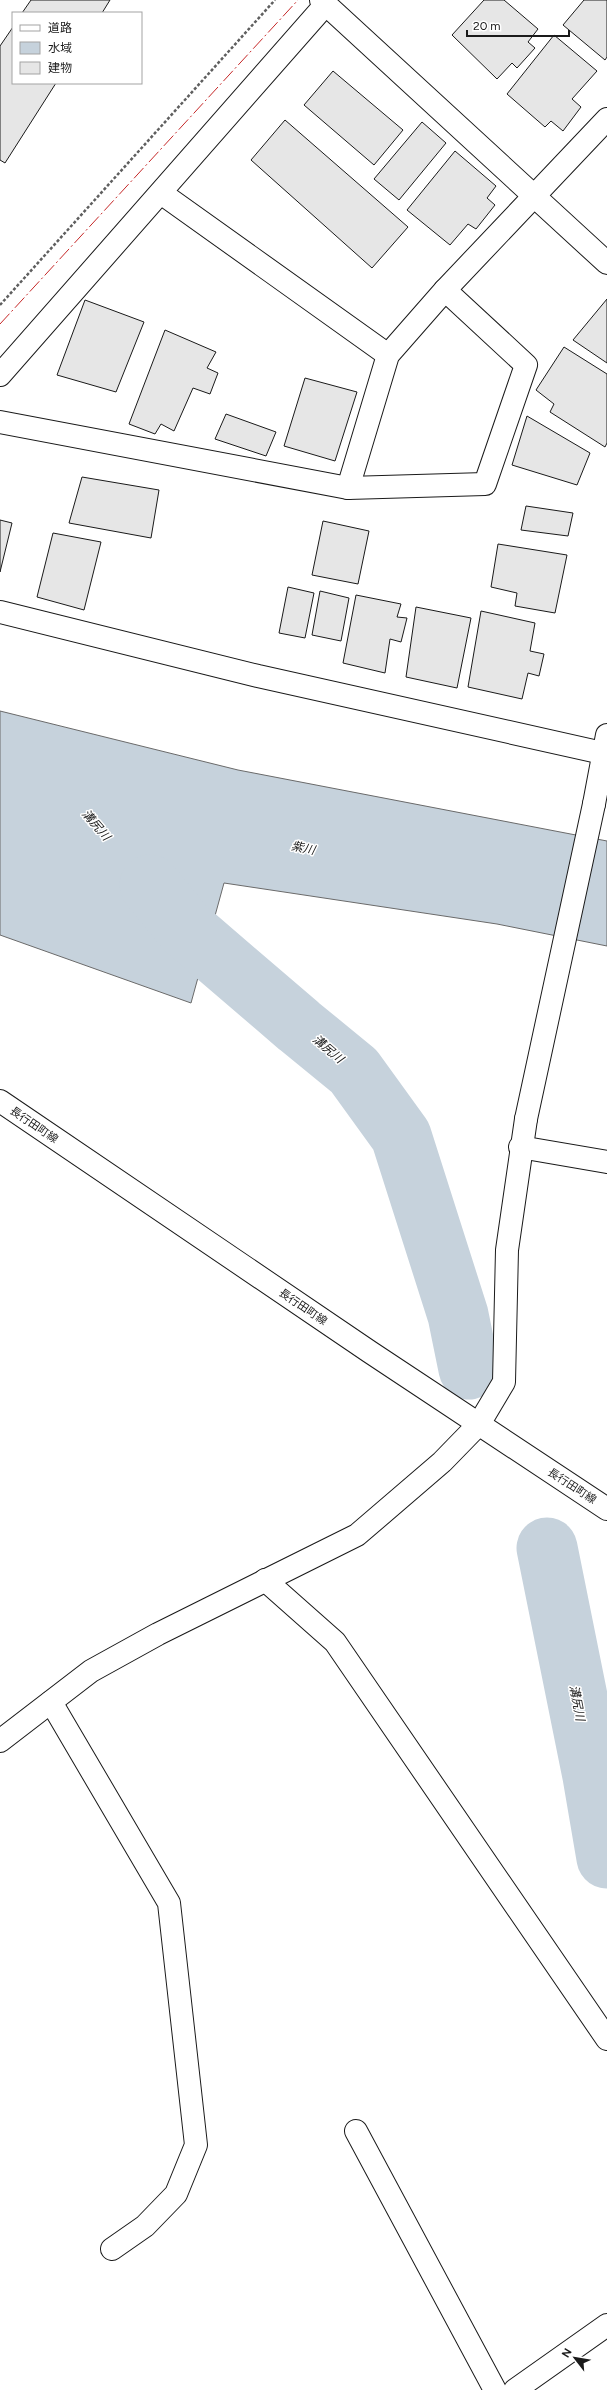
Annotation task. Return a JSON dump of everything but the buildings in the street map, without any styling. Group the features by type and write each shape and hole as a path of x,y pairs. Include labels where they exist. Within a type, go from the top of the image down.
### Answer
{"street":[{"path":"0,375 161,192 324,2 607,262"},
{"path":"348,488 388,355 445,290 607,119"},
{"path":"161,192 388,355"},
{"path":"0,422 348,488 485,484 526,365 445,290"},
{"path":"0,612 258,676 606,747 520,1147 507,1250 504,1382 479,1424 442,1462 357,1535 158,1634 91,1671 0,1741"},
{"name":"長行田町線","path":"0,1101 607,1509"},
{"path":"520,1147 607,1162"},
{"path":"265,1580 335,1642 607,2040"},
{"path":"51,1702 169,1903 194,2122 196,2145 176,2194 145,2226 112,2249"},
{"path":"356,2131 495,2390"},
{"path":"515,2390 607,2324"}],"path":[{"path":"0,305 275,0"}],"water":[{"name":"紫川","path":"0,711 238,770 607,841 607,946 497,924 224,883 191,1003 0,935"}],"waterway":[{"name":"溝尻川","path":"150,885 186,929 354,1071 401,1136 458,1315 469,1369"},
{"name":"溝尻川","path":"547,1548 593,1776 607,1858"}],"power":[{"path":"0,324 298,0"}]}
